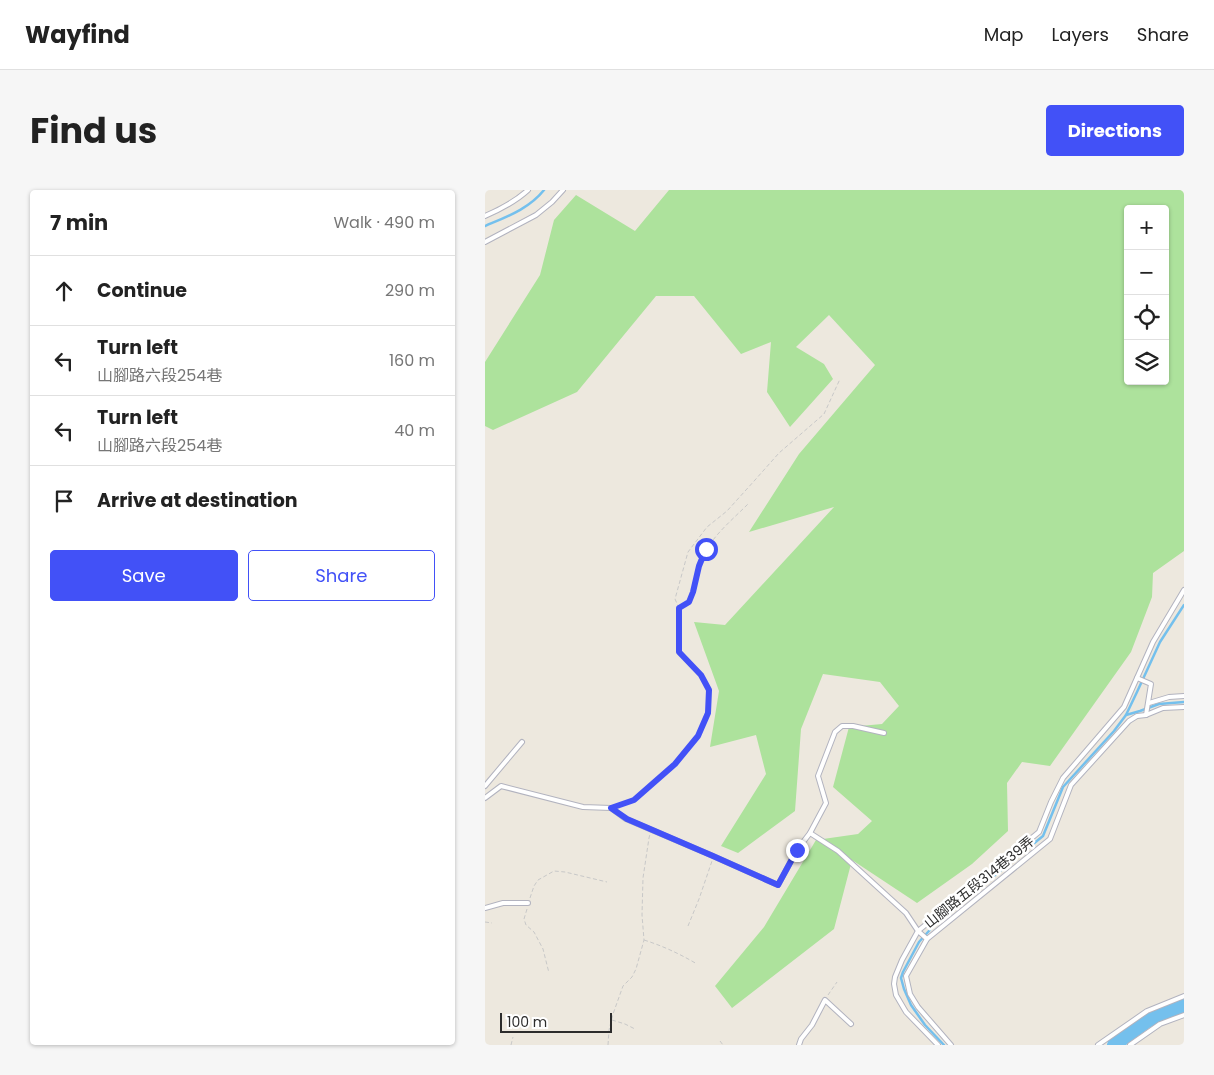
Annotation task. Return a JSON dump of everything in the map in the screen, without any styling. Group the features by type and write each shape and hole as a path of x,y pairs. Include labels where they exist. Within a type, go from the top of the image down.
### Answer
{"lane":[{"path":"485,216 507,207 528,190"},
{"path":"485,242 536,215 563,190"},
{"name":"山腳路五段314巷39弄","path":"937,1045 906,1012 896,995 895,977 902,960 918,931 1039,832 1063,778 1124,706 1153,642 1184,590"},
{"path":"1137,678 1151,684 1146,715"},
{"path":"1149,703 1169,697 1184,696"},
{"path":"951,1045 918,1007 910,994 906,976 927,939 1050,839 1071,785 1129,721 1137,716 1146,715 1163,708 1184,707"},
{"path":"485,798 501,786 583,807 611,808 627,819 778,885 797,850 810,834 826,803 818,776 835,732 842,726 853,726 884,733"},
{"path":"485,786 522,742"},
{"path":"810,834 838,851 906,913 918,931 927,939"},
{"path":"485,908 503,903 528,903"},
{"path":"1098,1045 1147,1011 1184,996"},
{"path":"799,1045 825,1000 851,1024"},
{"path":"1130,1045 1160,1024 1184,1015"}],"path":[{"path":"611,808 634,800 675,764 698,736 708,713 709,690 701,675 679,652 679,608 675,599 688,552 707,527 727,511 779,452 824,414 840,379"},
{"path":"679,608 689,602 706,549 748,504"},
{"path":"608,1045 613,1014 623,986 632,977 636,969 644,940 642,916 643,878 652,830"},
{"path":"688,926 713,856"},
{"path":"549,973 543,949 534,932 526,925 524,919 534,886 538,880 554,871 607,882"},
{"path":"485,922 492,923"},
{"path":"644,940 679,953 697,964"},
{"path":"825,1000 837,982"},
{"path":"611,1020 635,1029"},
{"path":"511,1045 513,1037"},
{"path":"720,1041 723,1045"}],"green space":[{"path":"669,190 1184,190 1184,551 1153,573 1152,597 1131,652 1050,766 1022,762 1007,783 1008,831 972,864 917,903 852,860 834,929 732,1008 715,986 764,927 816,840 858,834 872,821 833,787 849,727 882,724 899,706 880,682 823,674 801,729 795,811 738,853 721,846 766,774 756,735 710,747 719,691 694,622 725,625 834,507 749,532 799,454 875,365 829,315 796,347 824,364 833,379 790,427 767,392 771,342 741,354 694,296 656,296 577,392 493,430 485,426 485,362 540,275 554,220 576,195 635,231"}],"waterway":[{"path":"485,226 509,216 524,207 544,190"},
{"path":"1126,715 1160,642 1184,605"},
{"path":"944,1045 925,1025 911,1005 901,978 919,942 937,922 1043,836 1063,787 1114,731 1126,715 1159,704 1184,702"},
{"path":"1114,1045 1147,1021 1184,1006"}],"route":[{"path":"706,549 689,602 679,608 679,652 701,675 709,690 708,713 698,736 675,764 634,800 611,808 627,819 778,885 797,850"}]}
